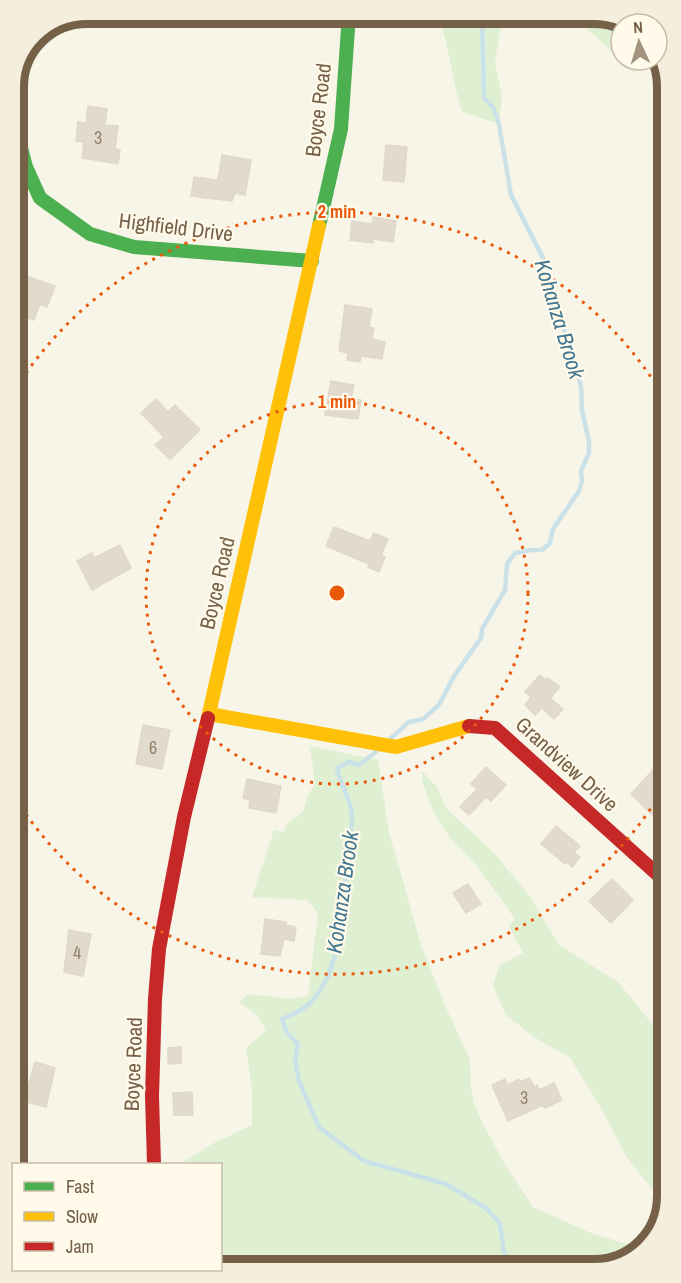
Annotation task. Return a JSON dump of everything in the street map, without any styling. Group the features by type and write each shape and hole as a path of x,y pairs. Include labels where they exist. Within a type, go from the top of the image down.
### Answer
{"street":[{"name":"Boyce Road","path":"154,1163 152,1096 159,949 184,817 341,129 348,24"},
{"name":"Highfield Drive","path":"24,160 40,198 90,234 134,247 312,261"},
{"name":"Grandview Drive","path":"209,714 396,747 466,726 495,728 657,874"}],"green space":[{"path":"441,24 501,24 495,62 502,96 499,124 462,112"},
{"path":"582,24 598,24 608,26 609,49"},
{"path":"310,746 378,760 389,832 421,945 470,1060 471,1088 474,1104 481,1120 504,1163 533,1207 593,1234 632,1246 625,1251 606,1258 594,1259 222,1259 222,1163 182,1163 212,1144 252,1125 252,1090 246,1048 266,1030 257,1015 239,1002 248,994 292,999 308,996 318,913 307,900 252,897 274,830 283,832 288,823 303,812 307,797 315,784"},
{"path":"422,771 437,787 446,808 492,851 529,895 559,945 618,982 657,1030 657,1196 626,1156 600,1106 570,1058 534,1037 505,1014 493,986 499,966 523,953 509,926 515,919 478,867 450,838 433,811 423,784"}],"building":[{"path":"132,24 155,24 155,27 132,26"},
{"path":"88,106 107,109 105,125 118,126 115,149 120,150 118,164 82,158 84,142 76,141 78,122 86,123"},
{"path":"386,145 407,147 404,182 383,180"},
{"path":"222,155 251,160 245,195 235,193 232,201 191,196 194,177 218,180"},
{"path":"373,217 396,221 393,242 373,239 373,243 350,240 352,221 373,224"},
{"path":"26,276 55,286 47,307 40,304 34,320 24,316"},
{"path":"345,305 372,309 369,327 374,328 372,339 385,342 382,359 361,356 360,362 347,360 348,353 339,351"},
{"path":"331,381 354,385 351,398 361,400 358,419 325,415"},
{"path":"156,399 168,412 175,405 200,430 170,459 155,445 164,437 141,413"},
{"path":"334,527 370,541 374,533 388,539 381,555 385,557 379,572 368,567 369,564 326,546"},
{"path":"120,545 131,568 92,590 77,561 92,553 94,558"},
{"path":"540,675 560,687 550,698 563,709 554,719 542,708 535,715 525,705 531,697 525,692"},
{"path":"143,725 170,730 162,769 136,764"},
{"path":"486,767 506,785 491,801 486,797 469,815 460,807 477,789 471,784"},
{"path":"653,770 657,774 655,789 657,791 657,819 631,794"},
{"path":"247,779 281,786 276,813 249,808 250,800 243,798"},
{"path":"556,826 580,846 574,853 580,857 572,867 541,844"},
{"path":"612,879 633,900 611,923 589,901"},
{"path":"468,884 481,904 466,913 453,893"},
{"path":"265,919 286,922 285,925 296,927 294,941 284,939 280,956 261,954"},
{"path":"69,930 91,934 83,976 64,972"},
{"path":"181,1047 181,1063 168,1064 168,1048"},
{"path":"35,1062 55,1068 46,1107 24,1101"},
{"path":"530,1078 534,1087 537,1085 539,1090 554,1083 562,1100 545,1108 543,1105 508,1121 492,1085 505,1079 507,1085 519,1079 520,1082"},
{"path":"192,1092 193,1115 174,1115 173,1093"}],"waterway":[{"name":"Kohanza Brook","path":"390,739 409,722 423,719 439,705 454,676 481,638 482,629 505,590 507,564 515,553 542,550 550,543 553,529 579,491 582,481 581,471 589,453 576,364 562,324 550,300 554,291 547,266 511,195 499,124 493,107 484,98 482,24"},
{"name":"Kohanza Brook","path":"377,751 359,765 349,762 337,768 350,804 352,820 347,848 344,909 339,938 329,972 319,992 303,1009 282,1019 287,1033 298,1044 295,1060 299,1081 319,1127 364,1161 446,1184 486,1208 500,1223 504,1252 508,1259"}],"traffic: fast":[{"path":"319,226 341,129 348,24"},
{"path":"24,159 40,198 90,234 134,247 312,261"}],"traffic: slow":[{"path":"208,718 319,226"},
{"path":"209,714 396,747 469,726"}],"traffic: jam":[{"path":"154,1163 152,1096 159,949 184,817 208,718"},
{"path":"469,726 495,728 657,874"}]}
